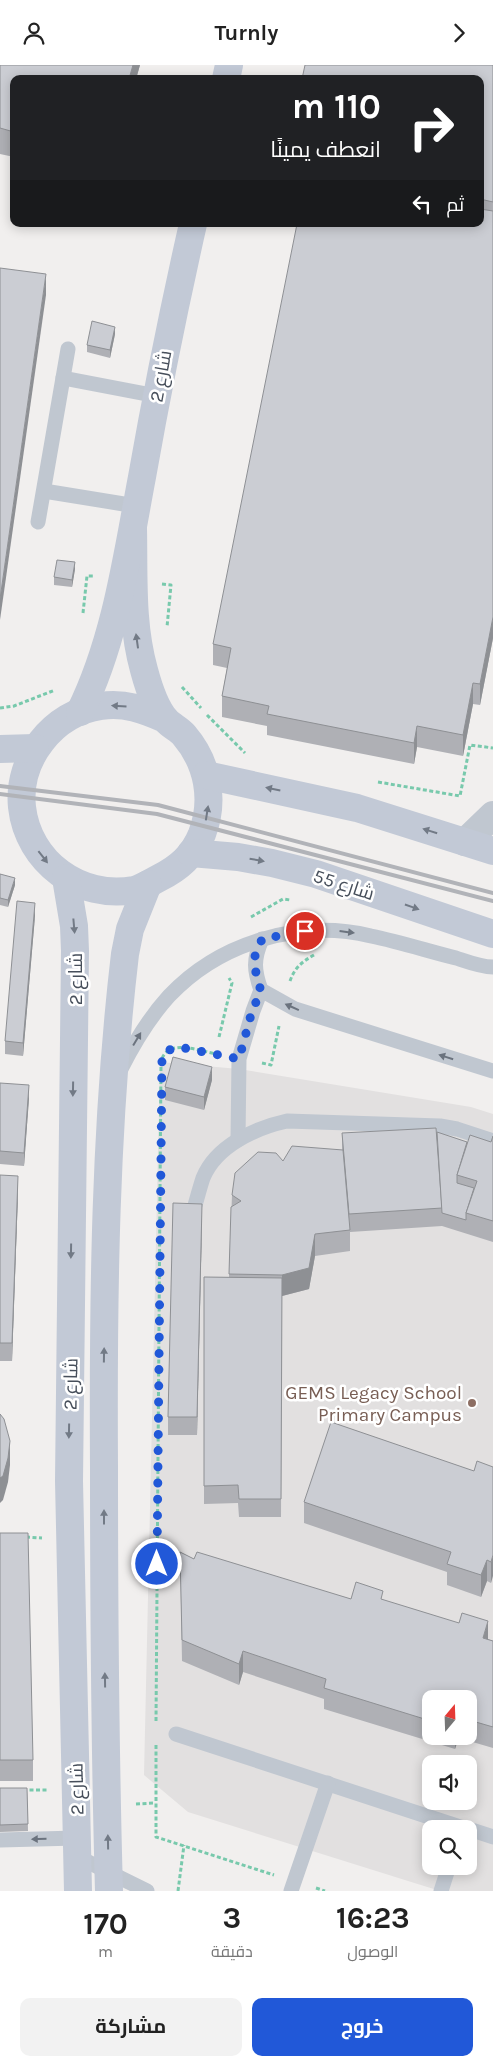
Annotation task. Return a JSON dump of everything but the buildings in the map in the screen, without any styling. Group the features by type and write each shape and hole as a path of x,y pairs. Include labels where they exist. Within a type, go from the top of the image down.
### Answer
{"street":[{"name":"شارع 2","path":"80,712 106,649 127,580 134,517 156,396 191,227"},
{"name":"شارع 2","path":"127,580 138,647 153,696 165,719"},
{"path":"101,705 123,705 145,710 165,719 183,734 197,753 206,775 209,796 207,816 201,836 191,853 176,869 136,890 112,892 88,888 66,878 46,863 12,817 21,794 25,770 35,748 55,726 80,712 101,705"},
{"path":"0,749 35,748"},
{"path":"206,775 357,808 493,851"},
{"path":"465,842 493,815"},
{"name":"شارع 55","path":"191,853 238,857 316,874 493,934"},
{"name":"شارع 2","path":"66,878 74,926 75,951 70,1294 70,1539 78,1891"},
{"name":"شارع 2","path":"108,1882 104,1594 106,1209 125,953 130,929 148,884"}],"lane":[{"path":"38,522 68,349"},
{"path":"63,378 156,396"},
{"path":"44,491 134,517"},
{"path":"114,1082 136,1040 169,996 189,977 217,959 262,939 305,931 349,932 493,967"},
{"path":"238,1140 239,1059 252,1011 261,991 256,975 255,956 262,939"},
{"path":"261,991 295,1009 493,1071"},
{"path":"192,1215 204,1177 213,1163 238,1140 270,1125 287,1121 440,1126 493,1141"},
{"path":"176,1734 437,1820"},
{"path":"293,1886 328,1783"},
{"path":"477,1833 493,1837"},
{"path":"0,1840 77,1848 108,1882 147,1891"},
{"path":"441,1891 446,1875"}],"path":[{"path":"82,621 87,576 170,585 167,629"},
{"path":"177,681 186,693 248,755"},
{"path":"0,708 14,706 58,688"},
{"path":"375,781 460,796 470,745 493,749"},
{"path":"156,1724 162,1057 166,1051 179,1047 270,1065 293,973 301,962 321,953"},
{"path":"215,1054 232,983 217,959"},
{"path":"18,1537 70,1539"},
{"path":"156,1744 156,1837 184,1845 293,1886 325,1891"},
{"path":"178,1891 184,1845"}],"shaded area":[{"name":"GEMS Legacy School Primary Campus","path":"160,1062 239,1069 471,1107 493,1114 493,1891 440,1891 188,1812 144,1775"}],"railway":[{"path":"0,786 158,805 493,893"},
{"path":"0,794 157,814 493,901"}],"place":[{"name":"GEMS Legacy School Primary Campus","path":"472,1403"}],"route":[{"path":"157,1564 162,1057 166,1051 179,1047 239,1059 252,1011 261,991 256,975 255,956 262,939 305,931"}]}
